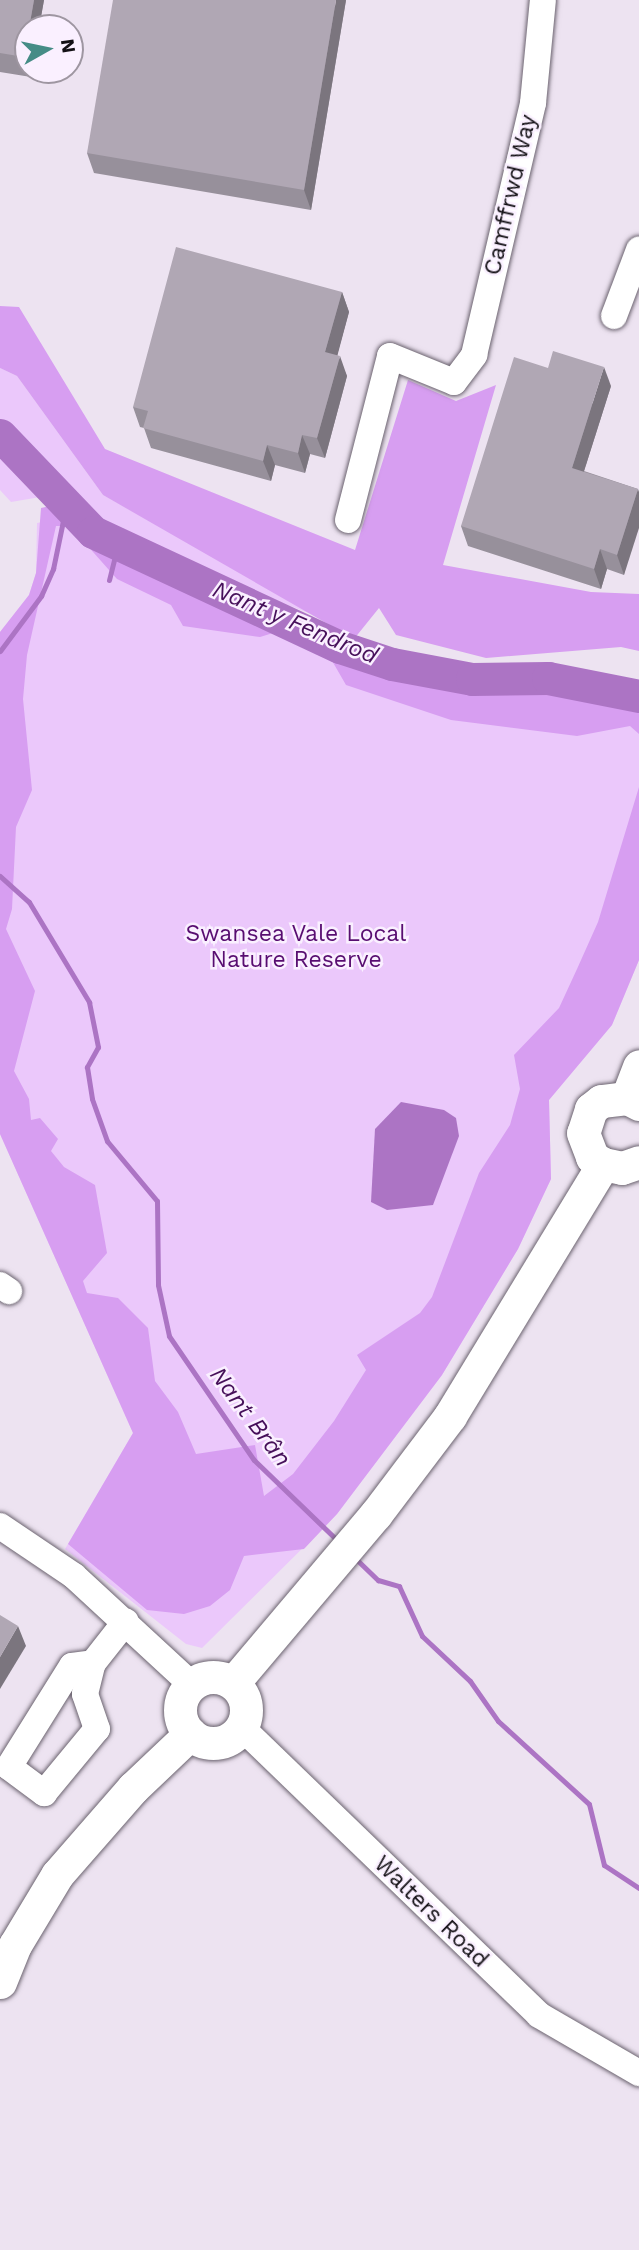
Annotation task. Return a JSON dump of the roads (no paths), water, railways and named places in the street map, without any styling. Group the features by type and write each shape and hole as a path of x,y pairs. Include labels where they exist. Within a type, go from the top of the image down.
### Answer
{"main road":[{"path":"639,1066 633,1101 601,1101 585,1121 585,1146 603,1164 622,1168 639,1162"},
{"path":"233,1683 376,1514 450,1416 603,1164"},
{"path":"212,1676 233,1683 246,1703 242,1727 234,1736 211,1743 190,1734 180,1709 191,1684 212,1676"},
{"path":"0,1982 15,1945 57,1875 133,1788 190,1734"}],"street":[{"name":"Camffrwd Way","path":"348,520 390,356 454,382 474,355 533,103 543,0"},
{"path":"614,316 639,250"},
{"path":"0,1526 74,1576 126,1621 191,1684"},
{"path":"93,1662 72,1666 9,1767 44,1793 97,1729 85,1694 93,1662 126,1621"},
{"name":"Walters Road","path":"242,1727 539,2015 639,2073"}],"waterway":[{"name":"Nant y Fendrod","path":"0,435 93,532 340,647 392,664 472,679 548,678 639,696"},
{"name":"Nant Brân","path":"0,651 41,596 53,569 64,516 61,499"},
{"path":"109,580 118,544"},
{"path":"595,687 600,676"},
{"name":"Nant Brân","path":"0,876 29,902 89,1002 98,1047 87,1067 92,1099 107,1141 157,1201 158,1285 169,1336 254,1460 338,1541"},
{"name":"Nant Brân","path":"355,1558 378,1580 399,1586 422,1636 470,1681 498,1721 589,1804 604,1865 639,1888"}],"park label":[{"name":"Swansea Vale Local Nature Reserve","path":"296,947"}]}
